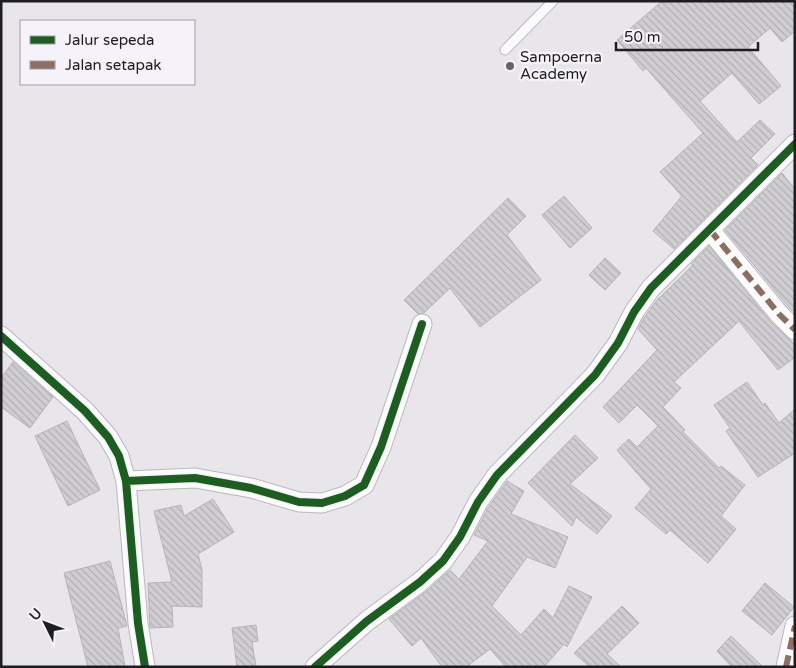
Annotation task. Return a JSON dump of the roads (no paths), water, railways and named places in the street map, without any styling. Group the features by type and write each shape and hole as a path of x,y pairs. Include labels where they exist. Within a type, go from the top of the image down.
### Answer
{"street":[{"path":"315,667 368,621 420,582 443,561 460,537 478,502 497,475 594,375 618,343 634,312 651,288 795,144"},
{"path":"710,230 779,314 795,330"},
{"path":"126,481 195,478 250,488 299,502 322,503 344,496 364,485 378,454 422,324"},
{"path":"1,336 85,411 108,437 119,456 126,481 138,623 145,667"},
{"path":"786,667 795,626"}],"lane":[{"path":"505,50 553,1"}],"place":[{"name":"Sampoerna Academy","path":"510,66"}]}
